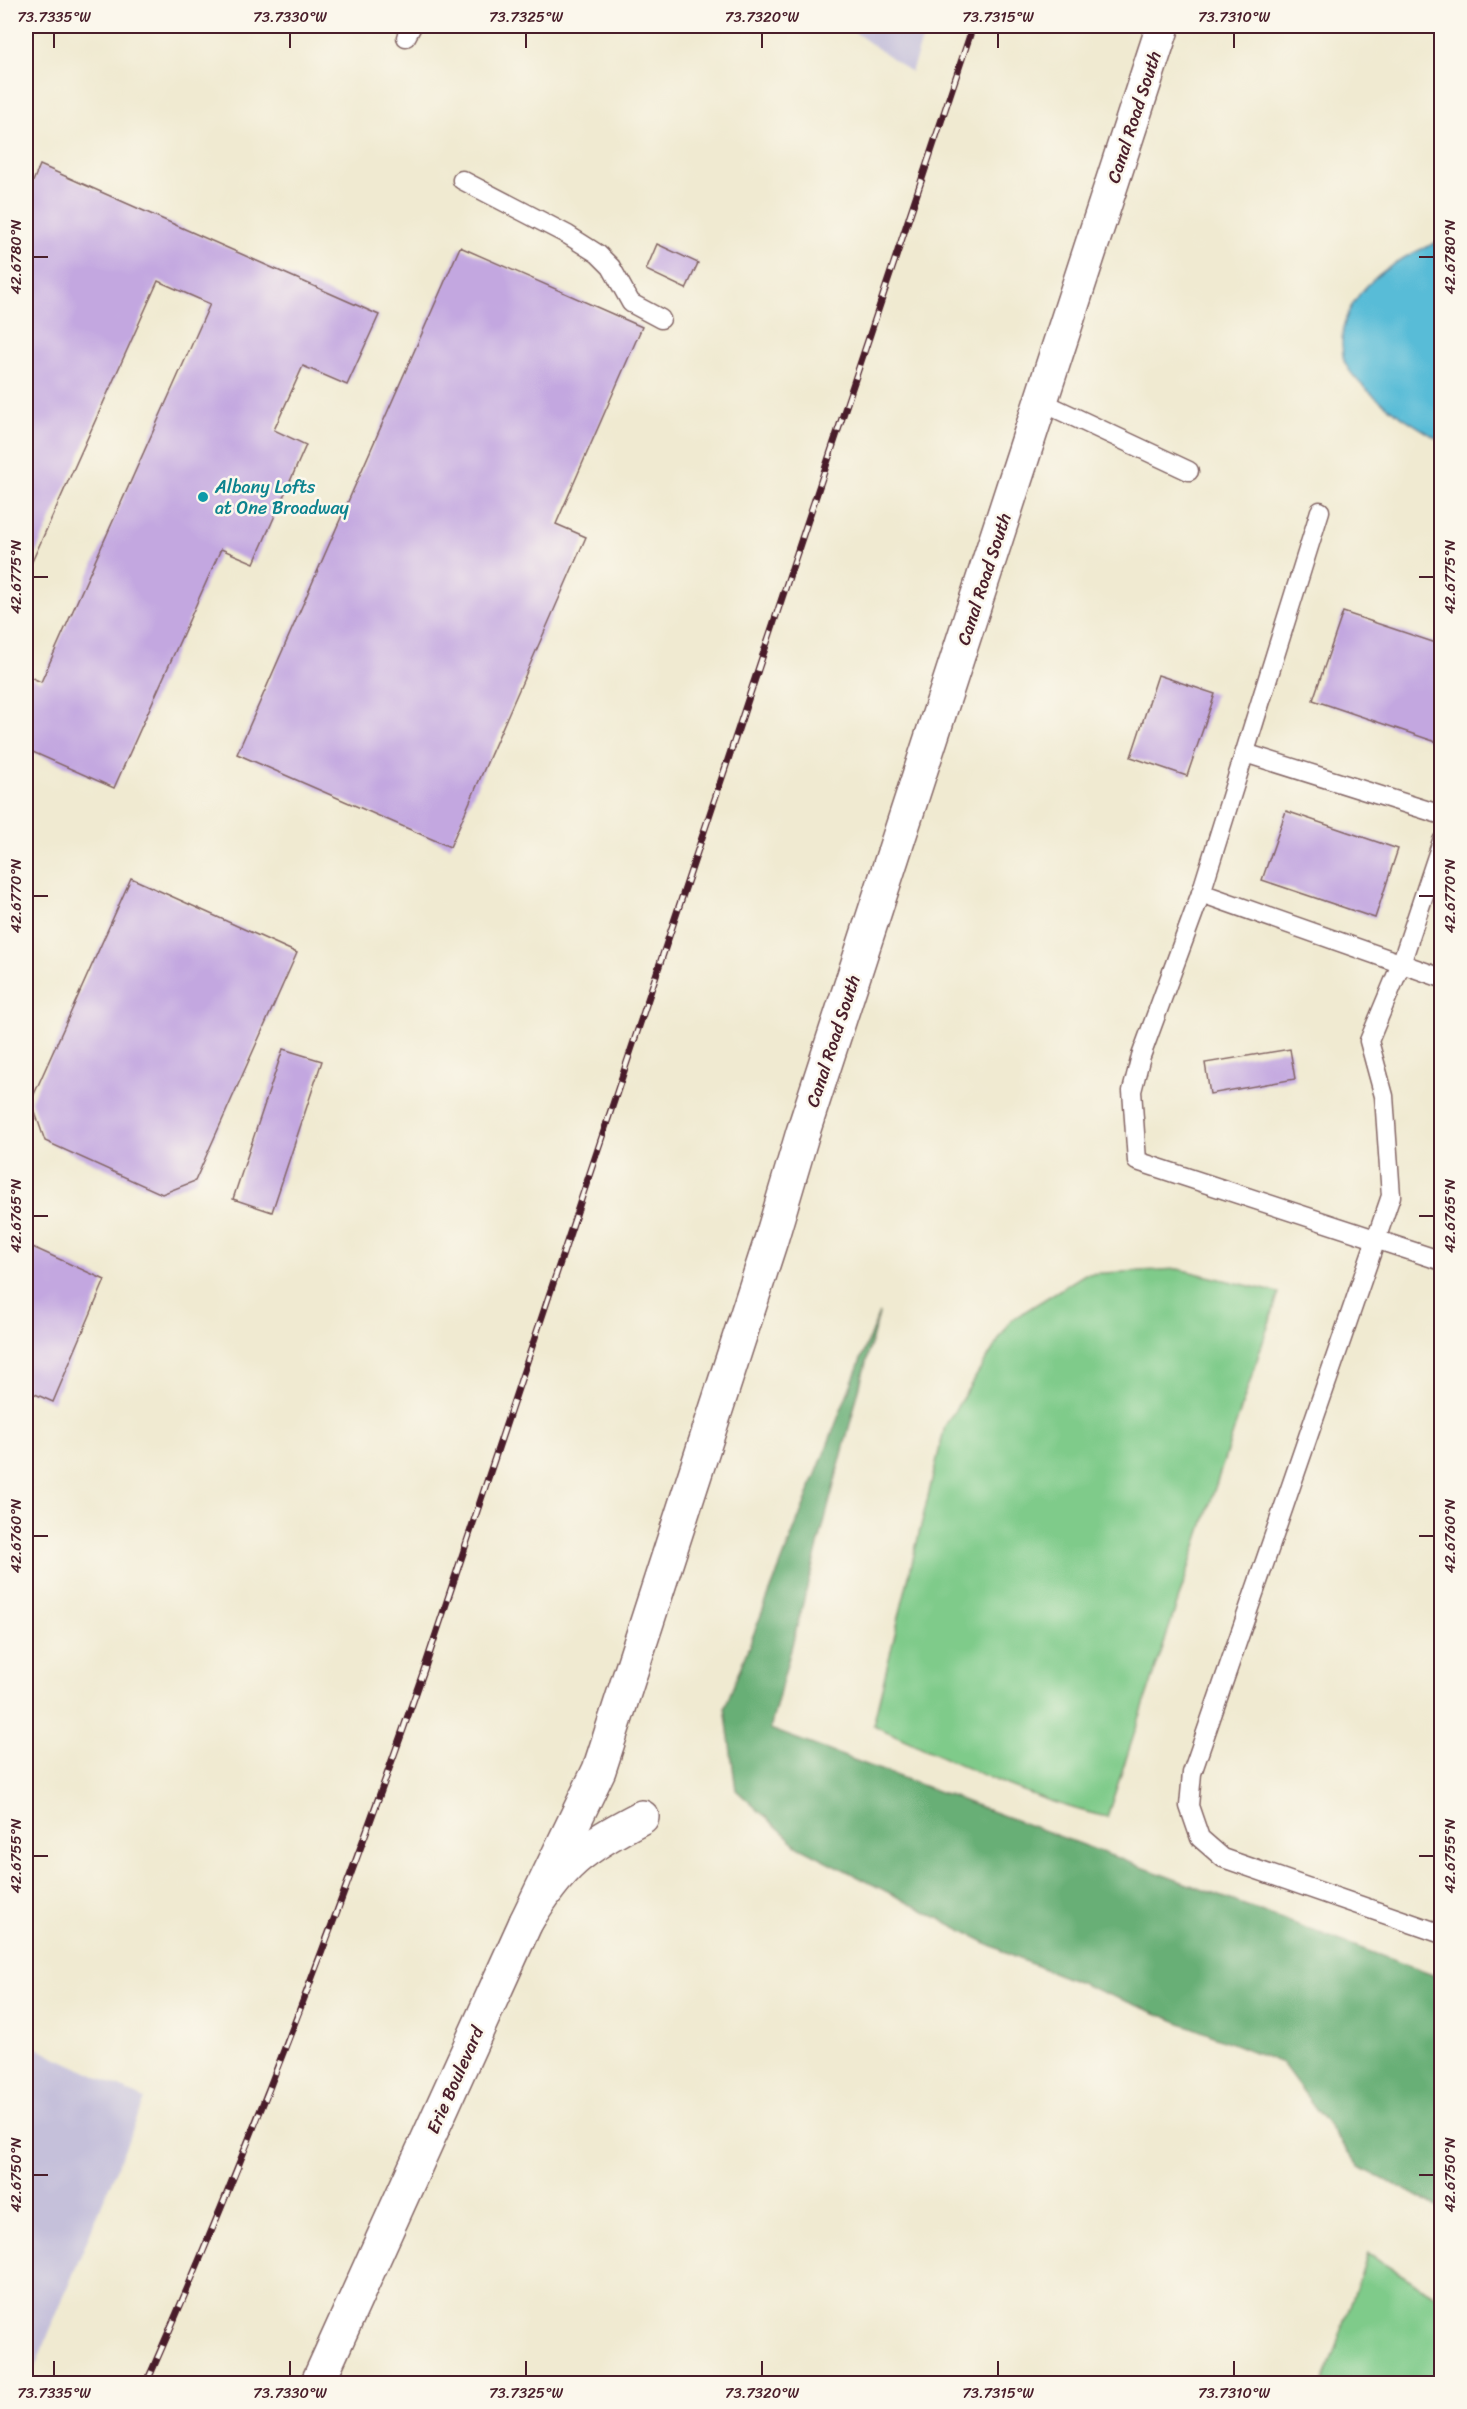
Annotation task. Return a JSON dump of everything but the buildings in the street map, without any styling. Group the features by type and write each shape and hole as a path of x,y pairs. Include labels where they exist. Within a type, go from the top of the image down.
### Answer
{"street":[{"name":"Canal Road South","path":"526,1922 599,1770 771,1240 803,1132 1163,26"},
{"name":"Erie Boulevard","path":"317,2384 526,1922 548,1886 571,1861 605,1836 642,1817"}],"lane":[{"path":"462,180 568,235 598,254 611,267 630,303 661,319"},
{"path":"1042,402 1189,471"},
{"path":"1320,512 1201,893 1141,1056 1132,1091 1137,1161 1442,1261"},
{"path":"1245,753 1442,814"},
{"path":"1442,841 1401,964 1369,1041 1384,1096 1391,1196 1192,1773 1189,1806 1200,1838 1223,1858 1442,1934"},
{"path":"1201,893 1442,978"}],"shaded area":[{"path":"846,26 927,26 911,72"},
{"path":"26,2043 145,2099 28,2384 26,2383"}],"green space":[{"path":"1178,1269 1279,1293 1107,1817 1017,1789 873,1725 945,1426 1011,1320 1085,1274"},
{"path":"879,1313 770,1729 1441,1978 1441,2208 1359,2167 1282,2063 1014,1957 798,1846 736,1790 725,1707"},
{"path":"1368,2254 1441,2299 1441,2383 1323,2383"}],"water":[{"path":"1442,241 1441,441 1388,407 1362,385 1345,363 1342,345 1344,326 1350,308 1374,279 1407,256"}],"railway":[{"path":"146,2384 221,2208 292,2031 423,1673 973,26"}],"place":[{"name":"Albany Lofts at One Broadway","path":"203,497"}]}
